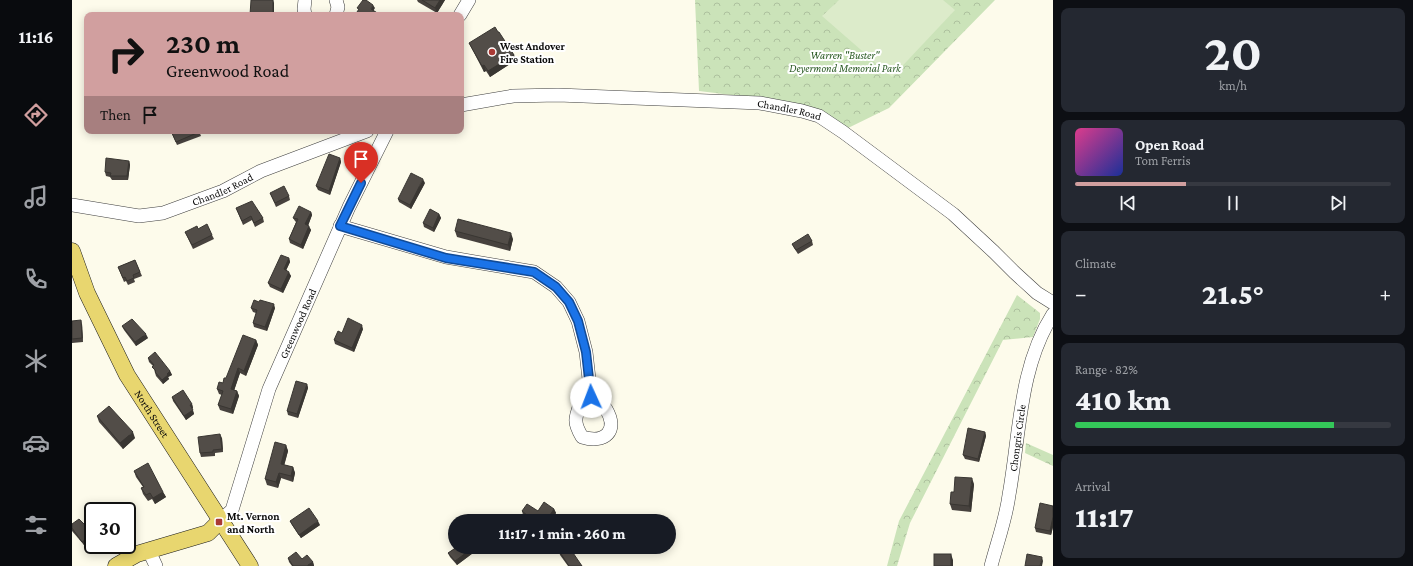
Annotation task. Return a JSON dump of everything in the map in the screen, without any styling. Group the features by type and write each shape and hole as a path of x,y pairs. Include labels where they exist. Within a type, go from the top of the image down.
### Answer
{"main road":[{"name":"North Street","path":"72,251 87,293 127,375 250,566"},
{"path":"116,566 137,554 208,533 221,520"}],"street":[{"path":"304,12 305,0"},
{"path":"336,0 338,7 337,12"},
{"path":"462,12 469,0"},
{"name":"Chandler Road","path":"464,104 513,96 558,95 760,103 802,111 819,116 843,132 953,214 1037,293 1053,303"},
{"name":"Chandler Road","path":"72,206 140,216 162,213 223,191 261,171 359,134"},
{"name":"Greenwood Road","path":"221,520 232,510 269,389 340,226 386,134"},
{"path":"340,226 446,258 534,272 556,287 569,302 578,321 586,352 591,397"},
{"name":"Chongris Circle","path":"991,566 1009,497 1027,376 1041,332 1053,314"},
{"path":"149,550 156,566"}],"green space":[{"name":"Warren \"Buster\" Deyermond Memorial Park","path":"695,0 995,0 889,108 846,129 780,101 699,91"},
{"path":"839,0 943,0 955,10 892,77 822,16"},
{"path":"1017,295 1040,313 1040,319 1033,337 1003,340 910,523 897,566 887,566 899,521"},
{"path":"1026,443 1053,455 1053,466 1025,453"}],"building":[{"path":"251,0 273,0 273,12 250,12"},
{"path":"363,0 366,0 373,5 371,9 376,12 357,12 359,9 357,8"},
{"path":"422,0 440,0 435,8"},
{"name":"West Andover Fire Station","path":"495,27 514,55 488,71 484,65 482,66 469,43"},
{"path":"172,134 194,134 176,142"},
{"path":"329,154 340,158 329,191 316,186"},
{"path":"106,158 129,161 127,176 110,176 111,173 105,172"},
{"path":"411,173 423,179 410,205 398,199"},
{"path":"284,186 289,196 275,203 270,193"},
{"path":"252,201 263,218 254,223 251,216 242,221 236,208"},
{"path":"299,206 311,212 305,224 309,226 301,245 289,239 298,219 293,218"},
{"path":"430,209 439,214 433,228 423,223"},
{"path":"458,219 511,233 508,245 455,231"},
{"path":"207,224 212,235 192,245 185,232 197,226 198,229"},
{"path":"808,234 812,241 796,250 792,244"},
{"path":"281,255 289,258 284,269 289,272 281,289 268,283"},
{"path":"135,260 140,272 133,275 134,278 127,281 125,277 123,278 118,267"},
{"path":"254,300 274,304 265,327 253,323 257,310 251,308"},
{"path":"348,318 362,325 352,348 334,340 338,331 342,333"},
{"path":"132,319 146,334 135,342 122,326"},
{"path":"81,320 82,338 72,339 72,321"},
{"path":"243,335 256,340 244,371 238,368 231,389 237,391 231,409 218,405 223,391 217,389 219,382 223,383 224,378 226,378"},
{"path":"155,352 170,371 162,380 155,372 156,371 152,367 154,365 148,358"},
{"path":"296,381 307,384 297,414 287,411"},
{"path":"183,390 192,404 190,405 193,410 184,416 172,397"},
{"path":"109,406 133,432 120,443 97,416"},
{"path":"968,428 985,432 978,459 963,455"},
{"path":"220,434 222,449 213,450 213,452 200,453 198,437"},
{"path":"275,442 286,445 281,464 293,467 291,476 279,473 276,482 265,479"},
{"path":"148,463 163,492 153,498 150,493 146,495 141,488 144,487 134,471"},
{"path":"955,477 972,478 969,506 950,504 951,492 954,492"},
{"path":"544,502 554,509 551,514 526,514 522,511 527,504 538,511"},
{"path":"1040,503 1053,506 1053,517 1050,531 1035,528"},
{"path":"309,508 318,521 299,535 290,521"},
{"path":"79,519 84,524 84,540 82,542 72,528 72,524"},
{"path":"296,552 302,559 307,555 313,562 308,566 293,566 288,558"},
{"path":"449,554 464,554 455,561"},
{"path":"561,554 574,554 582,566 569,566"},
{"path":"934,554 951,554 951,566 934,566"},
{"path":"1027,554 1042,557 1040,566 1025,566"}],"place":[{"name":"West Andover Fire Station","path":"492,52"},
{"name":"Mt. Vernon and North","path":"219,522"}],"route":[{"path":"361,183 340,226 446,258 505,266 534,272 556,287 569,302 578,321 586,352 591,397"}]}
